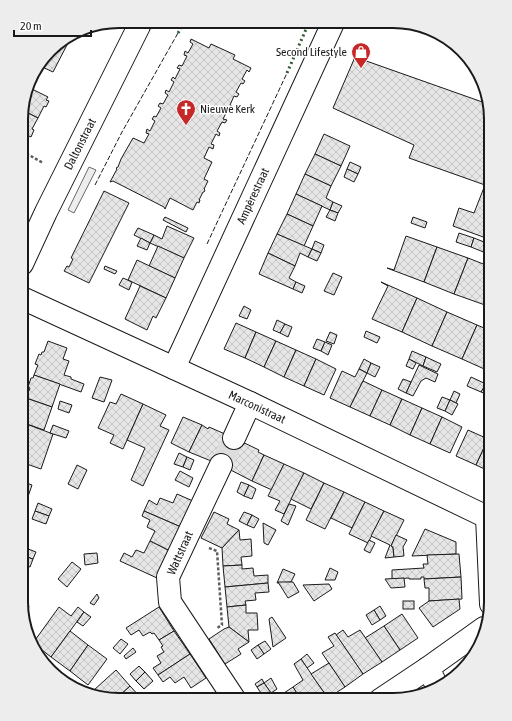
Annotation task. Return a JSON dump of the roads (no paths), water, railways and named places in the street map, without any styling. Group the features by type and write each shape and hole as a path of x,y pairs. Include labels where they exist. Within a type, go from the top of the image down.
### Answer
{"street":[{"name":"Daltonstraat","path":"28,251 138,28"},
{"name":"Ampèrestraat","path":"174,368 331,28"},
{"name":"Marconistraat","path":"28,301 250,403 484,516"},
{"path":"234,438 250,403"},
{"name":"Wattstraat","path":"221,465 168,577 170,602 230,693"},
{"path":"390,693 479,632"},
{"path":"428,668 435,683"}],"tunnel":[{"path":"221,465 234,438"}],"place":[{"name":"Second Lifestyle","path":"361,69"},
{"name":"Nieuwe Kerk","path":"186,126"}]}
